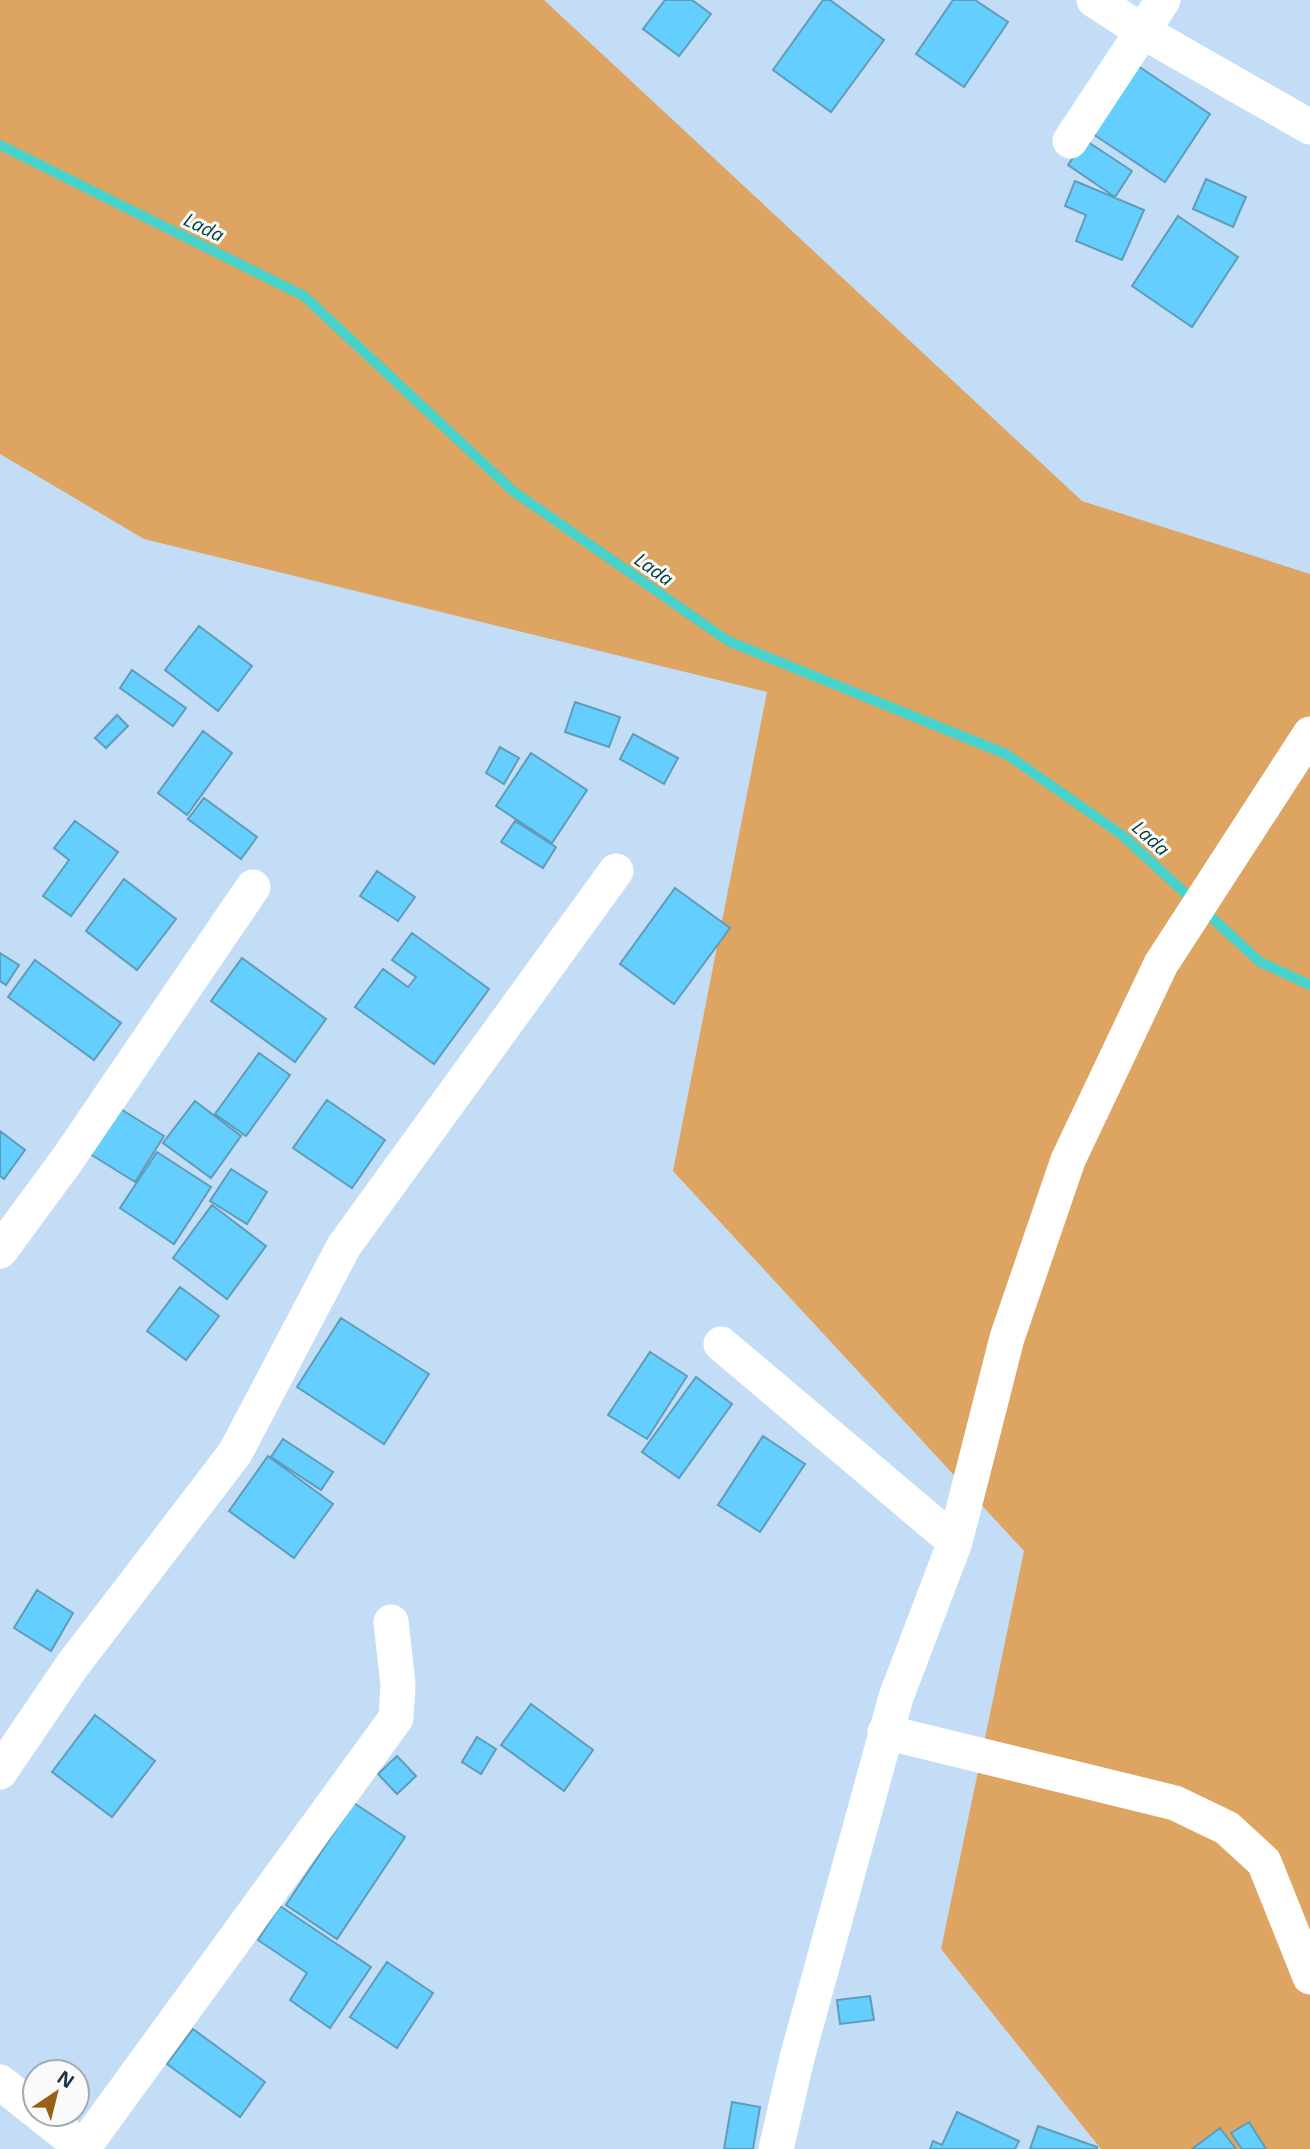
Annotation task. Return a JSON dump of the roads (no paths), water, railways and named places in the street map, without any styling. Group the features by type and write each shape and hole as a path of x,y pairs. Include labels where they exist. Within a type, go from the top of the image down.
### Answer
{"street":[{"path":"1094,0 1142,31 1310,127"},
{"path":"1070,141 1163,0"},
{"path":"776,2149 797,2058 896,1697 955,1542 1007,1338 1068,1160 1161,964 1310,734"},
{"path":"0,1772 72,1666 235,1453 344,1246 616,871"},
{"path":"0,1251 67,1160 253,887"},
{"path":"721,1344 955,1542"},
{"path":"57,2128 83,2149 396,1718 398,1685 391,1622"},
{"path":"886,1732 1175,1803 1227,1828 1264,1862 1310,1977"},
{"path":"0,2082 21,2099"}],"waterway":[{"name":"Lada","path":"0,145 304,296 513,491 728,641 1006,754 1122,835 1260,962 1310,985"}]}
